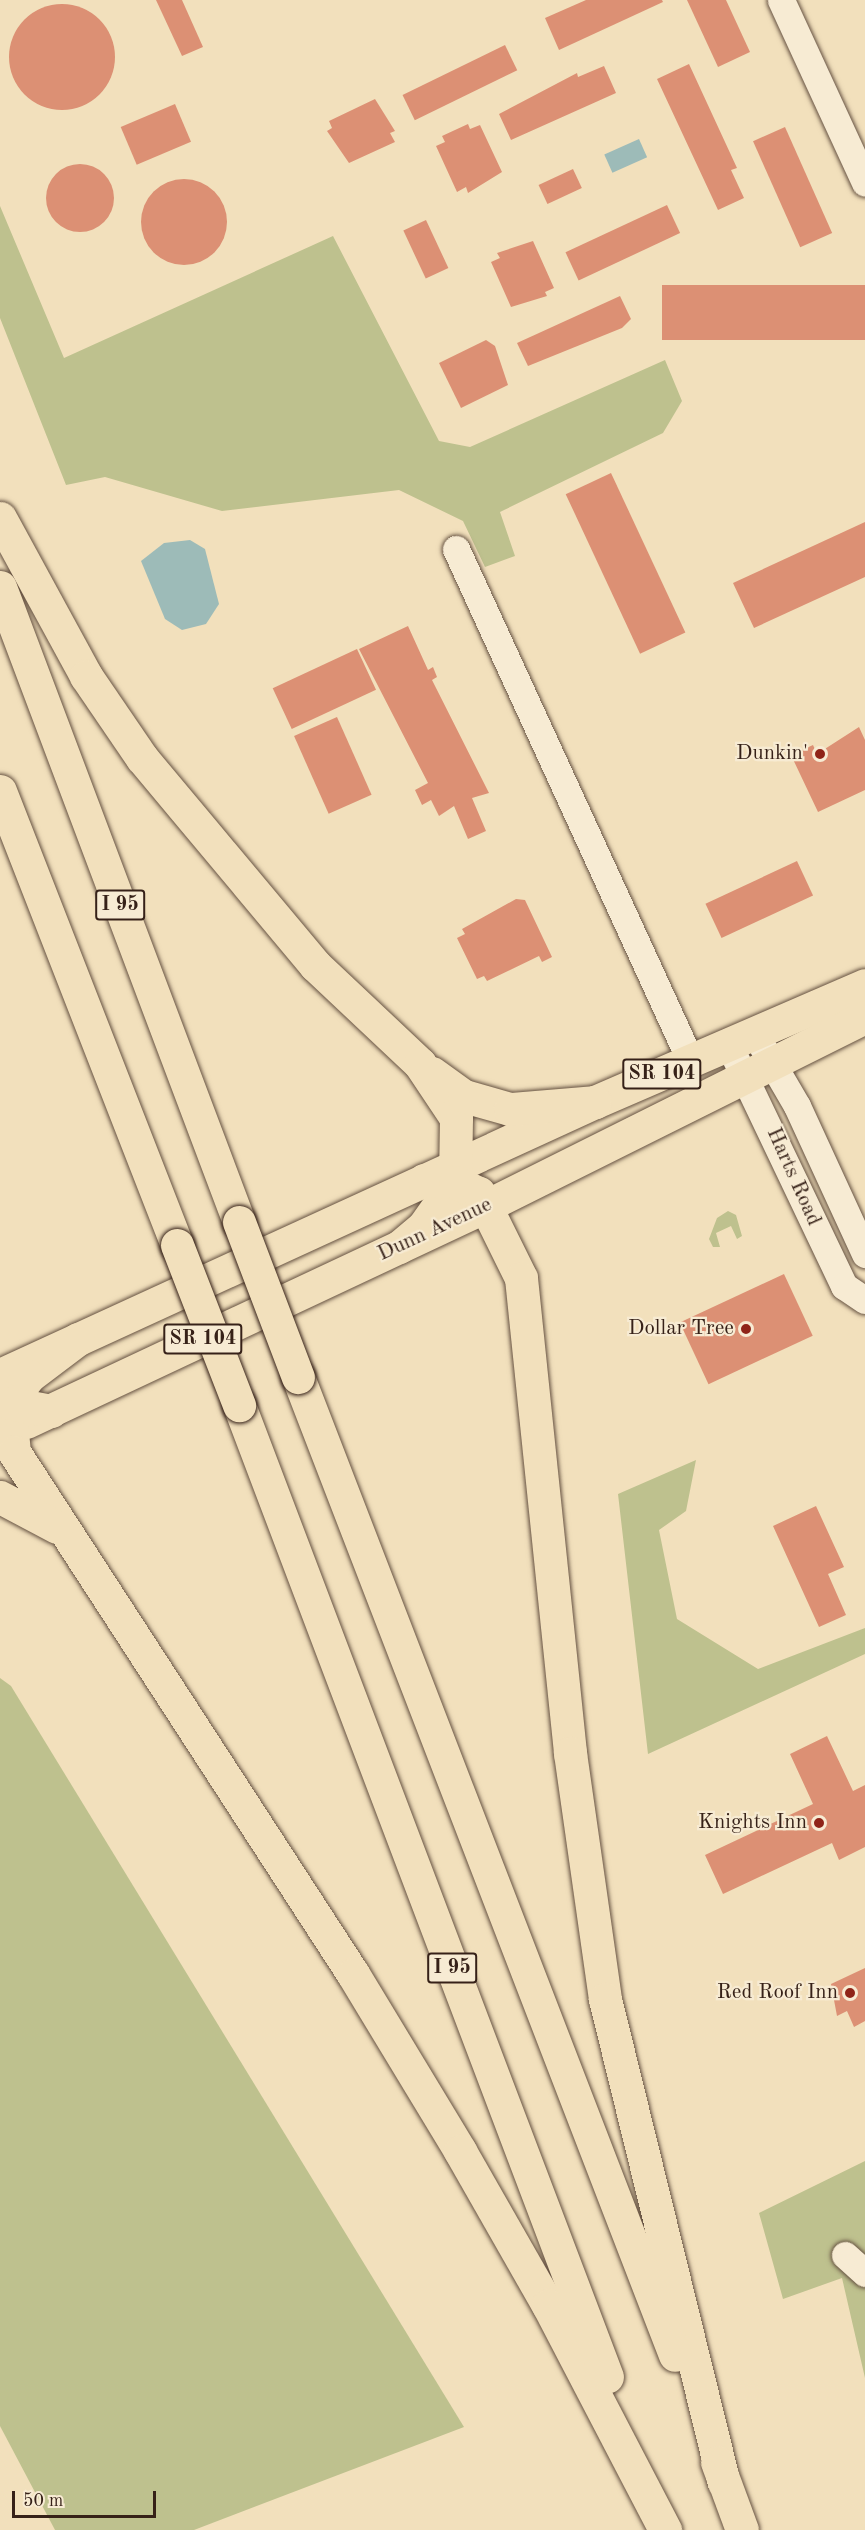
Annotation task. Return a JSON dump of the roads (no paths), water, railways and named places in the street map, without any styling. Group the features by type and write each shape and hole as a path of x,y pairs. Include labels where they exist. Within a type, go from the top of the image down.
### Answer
{"main road":[{"path":"0,518 86,676 192,824 315,965 420,1064 464,1096 510,1108 595,1102"},
{"name":"I 95","path":"0,587 298,1377 742,2530"},
{"name":"I 95","path":"0,791 239,1405 665,2530"},
{"name":"SR 104","path":"3,1408 29,1376 78,1339 446,1175 595,1102 742,1041 865,985"},
{"name":"Dunn Avenue","path":"3,1408 51,1411 486,1206 865,1017"},
{"path":"399,1247 423,1227 446,1175 456,1118 420,1064"},
{"path":"446,1175 479,1193 521,1278 529,1322 569,1741 605,1999 724,2482"},
{"path":"3,1408 28,1479 67,1534 460,2151 548,2305 665,2530"},
{"path":"0,1497 67,1534"}],"street":[{"path":"781,0 865,183"},
{"path":"456,549 691,1062"},
{"name":"Harts Road","path":"742,1041 772,1064 865,1254"},
{"name":"Harts Road","path":"742,1041 743,1077 844,1286 865,1300"},
{"path":"845,2255 865,2273"}],"water":[{"path":"639,139 647,157 612,173 604,154"},
{"path":"190,540 205,549 219,604 206,624 182,630 165,619 141,561 164,543"}],"place":[{"name":"Dunkin'","path":"820,754"},
{"name":"Dollar Tree","path":"746,1329"},
{"name":"Knights Inn","path":"819,1823"},
{"name":"Red Roof Inn","path":"850,1993"}]}
